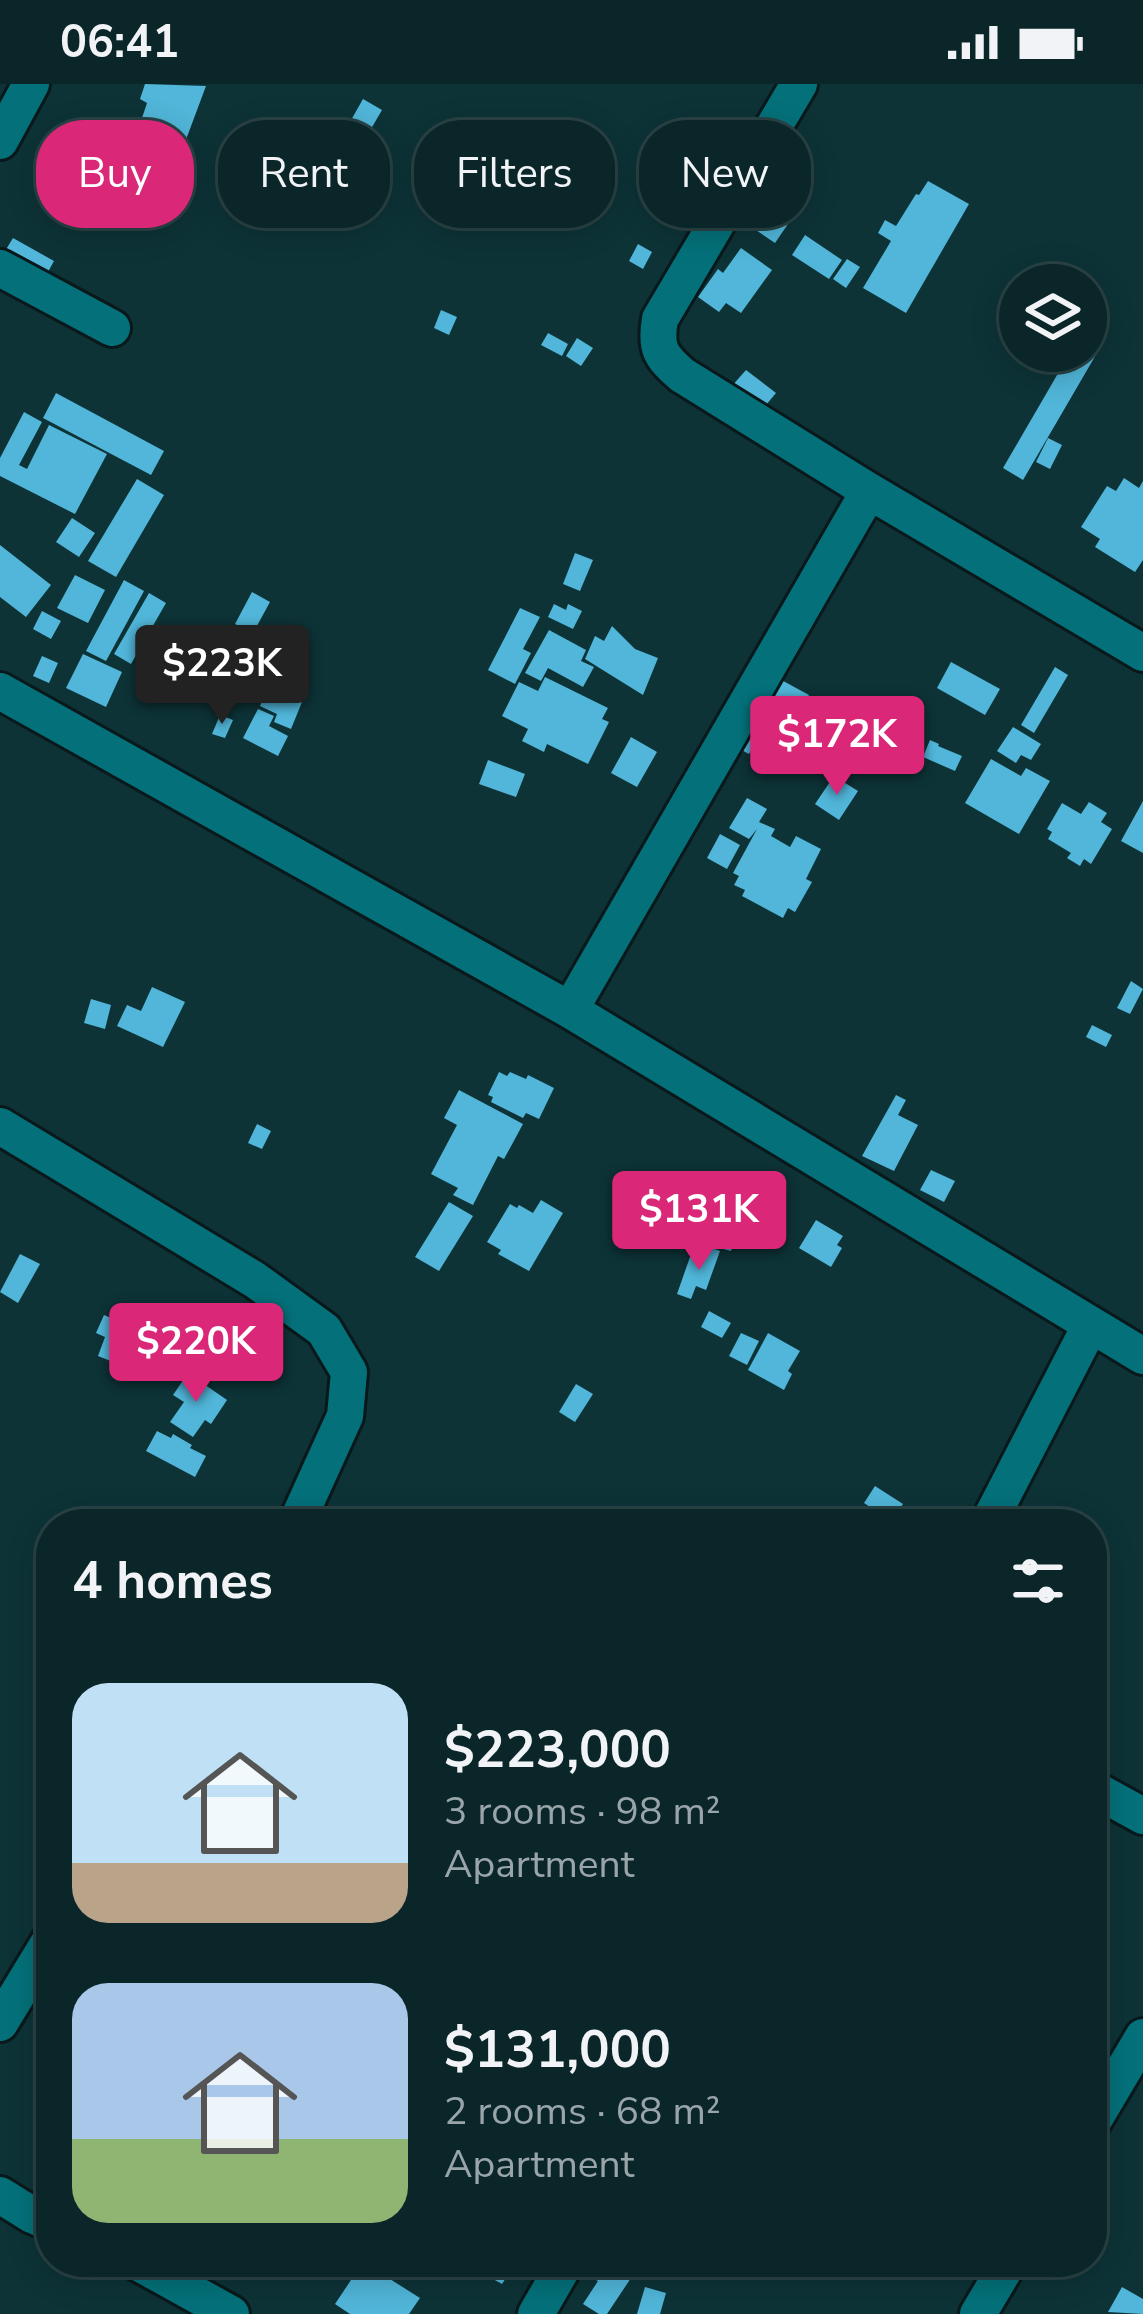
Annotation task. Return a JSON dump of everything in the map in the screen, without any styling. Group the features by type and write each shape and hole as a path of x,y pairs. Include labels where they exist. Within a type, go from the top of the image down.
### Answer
{"street":[{"path":"0,141 31,84"},
{"path":"799,84 659,319 656,341 666,362 869,491 1143,653"},
{"path":"0,268 112,328"},
{"path":"570,1010 869,491"},
{"path":"0,691 570,1010 1143,1356"},
{"path":"0,1126 256,1280 324,1330 349,1372 345,1416 303,1509"},
{"path":"996,1509 1090,1326"},
{"path":"1107,1796 1143,1816"},
{"path":"0,2023 36,1964"},
{"path":"1107,2099 1141,2046"},
{"path":"0,2195 36,2217"},
{"path":"164,2277 231,2314"},
{"path":"536,2314 557,2277"},
{"path":"978,2314 1000,2277"}],"building":[{"path":"145,84 206,86 193,120 141,120 147,103 140,99"},
{"path":"363,99 382,110 376,120 351,120"},
{"path":"928,181 969,204 906,313 863,288 891,241 878,233 885,220 896,226"},
{"path":"753,228 785,228 775,243"},
{"path":"805,235 842,260 829,279 792,255"},
{"path":"13,238 54,261 48,272 56,277 52,285 2,256"},
{"path":"638,244 652,252 643,269 629,261"},
{"path":"741,248 772,270 741,313 726,303 719,312 698,297"},
{"path":"847,259 860,267 846,288 833,279"},
{"path":"441,310 457,317 449,335 434,328"},
{"path":"548,333 568,344 562,356 541,345"},
{"path":"577,338 593,348 581,366 566,356"},
{"path":"746,370 776,393 761,411 731,387"},
{"path":"1059,372 1086,372 1023,480 1003,468"},
{"path":"56,393 164,451 151,475 43,418"},
{"path":"24,412 42,422 19,465 27,469 49,425 107,454 75,514 0,476 0,458"},
{"path":"1048,438 1062,445 1050,469 1036,462"},
{"path":"1124,478 1139,488 1143,481 1143,560 1135,572 1095,547 1100,539 1081,527 1107,486 1116,491"},
{"path":"137,479 164,495 116,577 88,561"},
{"path":"72,518 95,533 79,557 56,542"},
{"path":"0,545 51,585 26,617 0,597"},
{"path":"575,553 593,560 580,591 563,584"},
{"path":"75,575 105,590 88,623 57,608"},
{"path":"124,580 144,591 106,661 86,651"},
{"path":"252,592 270,602 253,633 235,624"},
{"path":"149,593 166,603 131,664 114,654"},
{"path":"554,604 582,611 573,629 548,617"},
{"path":"520,608 540,617 523,649 531,653 515,684 488,670"},
{"path":"42,611 61,621 51,639 33,629"},
{"path":"612,626 635,649 658,658 643,695 585,659 595,636 604,641"},
{"path":"549,630 586,650 581,661 594,667 583,687 548,668 541,681 525,673"},
{"path":"83,654 122,672 106,707 66,688"},
{"path":"42,656 58,663 49,683 33,676"},
{"path":"951,662 1000,689 985,715 937,688"},
{"path":"1055,667 1068,675 1034,733 1021,725"},
{"path":"774,676 809,695 795,720 760,701"},
{"path":"545,677 608,708 602,719 609,722 588,764 547,744 544,752 522,741 528,729 502,716 519,682 538,691"},
{"path":"268,687 302,702 291,729 274,722 277,714 260,706"},
{"path":"258,709 274,716 269,726 288,736 278,756 243,738"},
{"path":"754,712 768,721 749,754 734,746"},
{"path":"220,715 233,720 225,738 212,734"},
{"path":"1013,727 1041,744 1031,760 1021,755 1016,763 997,751"},
{"path":"631,737 657,752 637,787 611,773"},
{"path":"930,740 962,756 955,771 923,757"},
{"path":"991,759 1021,776 1026,768 1050,781 1019,834 965,803"},
{"path":"488,760 525,774 516,797 479,784"},
{"path":"834,776 858,791 839,820 815,804"},
{"path":"747,798 767,809 759,822 775,829 771,836 790,847 796,836 821,849 806,879 812,882 795,912 788,908 783,918 742,896 745,890 734,885 739,876 733,873 757,829 749,839 729,828"},
{"path":"1143,801 1143,853 1121,841"},
{"path":"1089,802 1107,813 1101,822 1112,829 1091,864 1084,859 1080,866 1067,858 1071,853 1048,839 1052,832 1047,829 1062,803 1081,814"},
{"path":"720,834 740,845 727,869 707,858"},
{"path":"1131,981 1143,989 1130,1014 1117,1008"},
{"path":"152,987 185,1002 163,1047 117,1026 127,1005 141,1011"},
{"path":"91,999 111,1005 105,1029 84,1023"},
{"path":"1092,1025 1112,1035 1106,1047 1086,1037"},
{"path":"499,1072 526,1079 528,1075 554,1088 539,1119 526,1113 523,1118 491,1102 493,1097 488,1095"},
{"path":"459,1090 523,1124 504,1159 498,1156 473,1205 453,1195 458,1188 431,1174 457,1125 444,1118"},
{"path":"896,1095 906,1100 898,1115 918,1125 894,1171 862,1156"},
{"path":"257,1124 271,1131 262,1149 248,1143"},
{"path":"931,1170 955,1181 944,1202 920,1190"},
{"path":"541,1200 563,1213 529,1271 498,1254 501,1250 487,1242 510,1204 533,1213"},
{"path":"449,1202 473,1216 439,1271 415,1257"},
{"path":"719,1203 742,1208 731,1251 708,1245"},
{"path":"816,1220 843,1236 831,1267 799,1248"},
{"path":"706,1246 720,1251 706,1290 696,1286 691,1299 677,1294 690,1257 700,1260"},
{"path":"20,1254 40,1264 18,1303 0,1292"},
{"path":"120,1307 156,1322 136,1371 98,1356 105,1337 96,1333 104,1315 116,1320"},
{"path":"709,1311 731,1323 722,1338 701,1327"},
{"path":"741,1333 759,1341 747,1365 729,1356"},
{"path":"768,1333 800,1351 784,1390 748,1370"},
{"path":"188,1373 227,1400 211,1424 205,1420 193,1437 170,1422 184,1402 173,1395"},
{"path":"576,1384 593,1394 575,1422 559,1412"},
{"path":"157,1431 171,1438 173,1434 206,1456 195,1477 146,1451"},
{"path":"875,1486 903,1504 899,1509 873,1509 864,1503"},
{"path":"353,2277 387,2277 420,2298 409,2314 350,2314 335,2304"},
{"path":"631,2278 607,2314 583,2304 598,2281 594,2279"},
{"path":"645,2287 666,2293 660,2314 637,2314"},
{"path":"1122,2287 1143,2299 1143,2314 1108,2312"}]}
